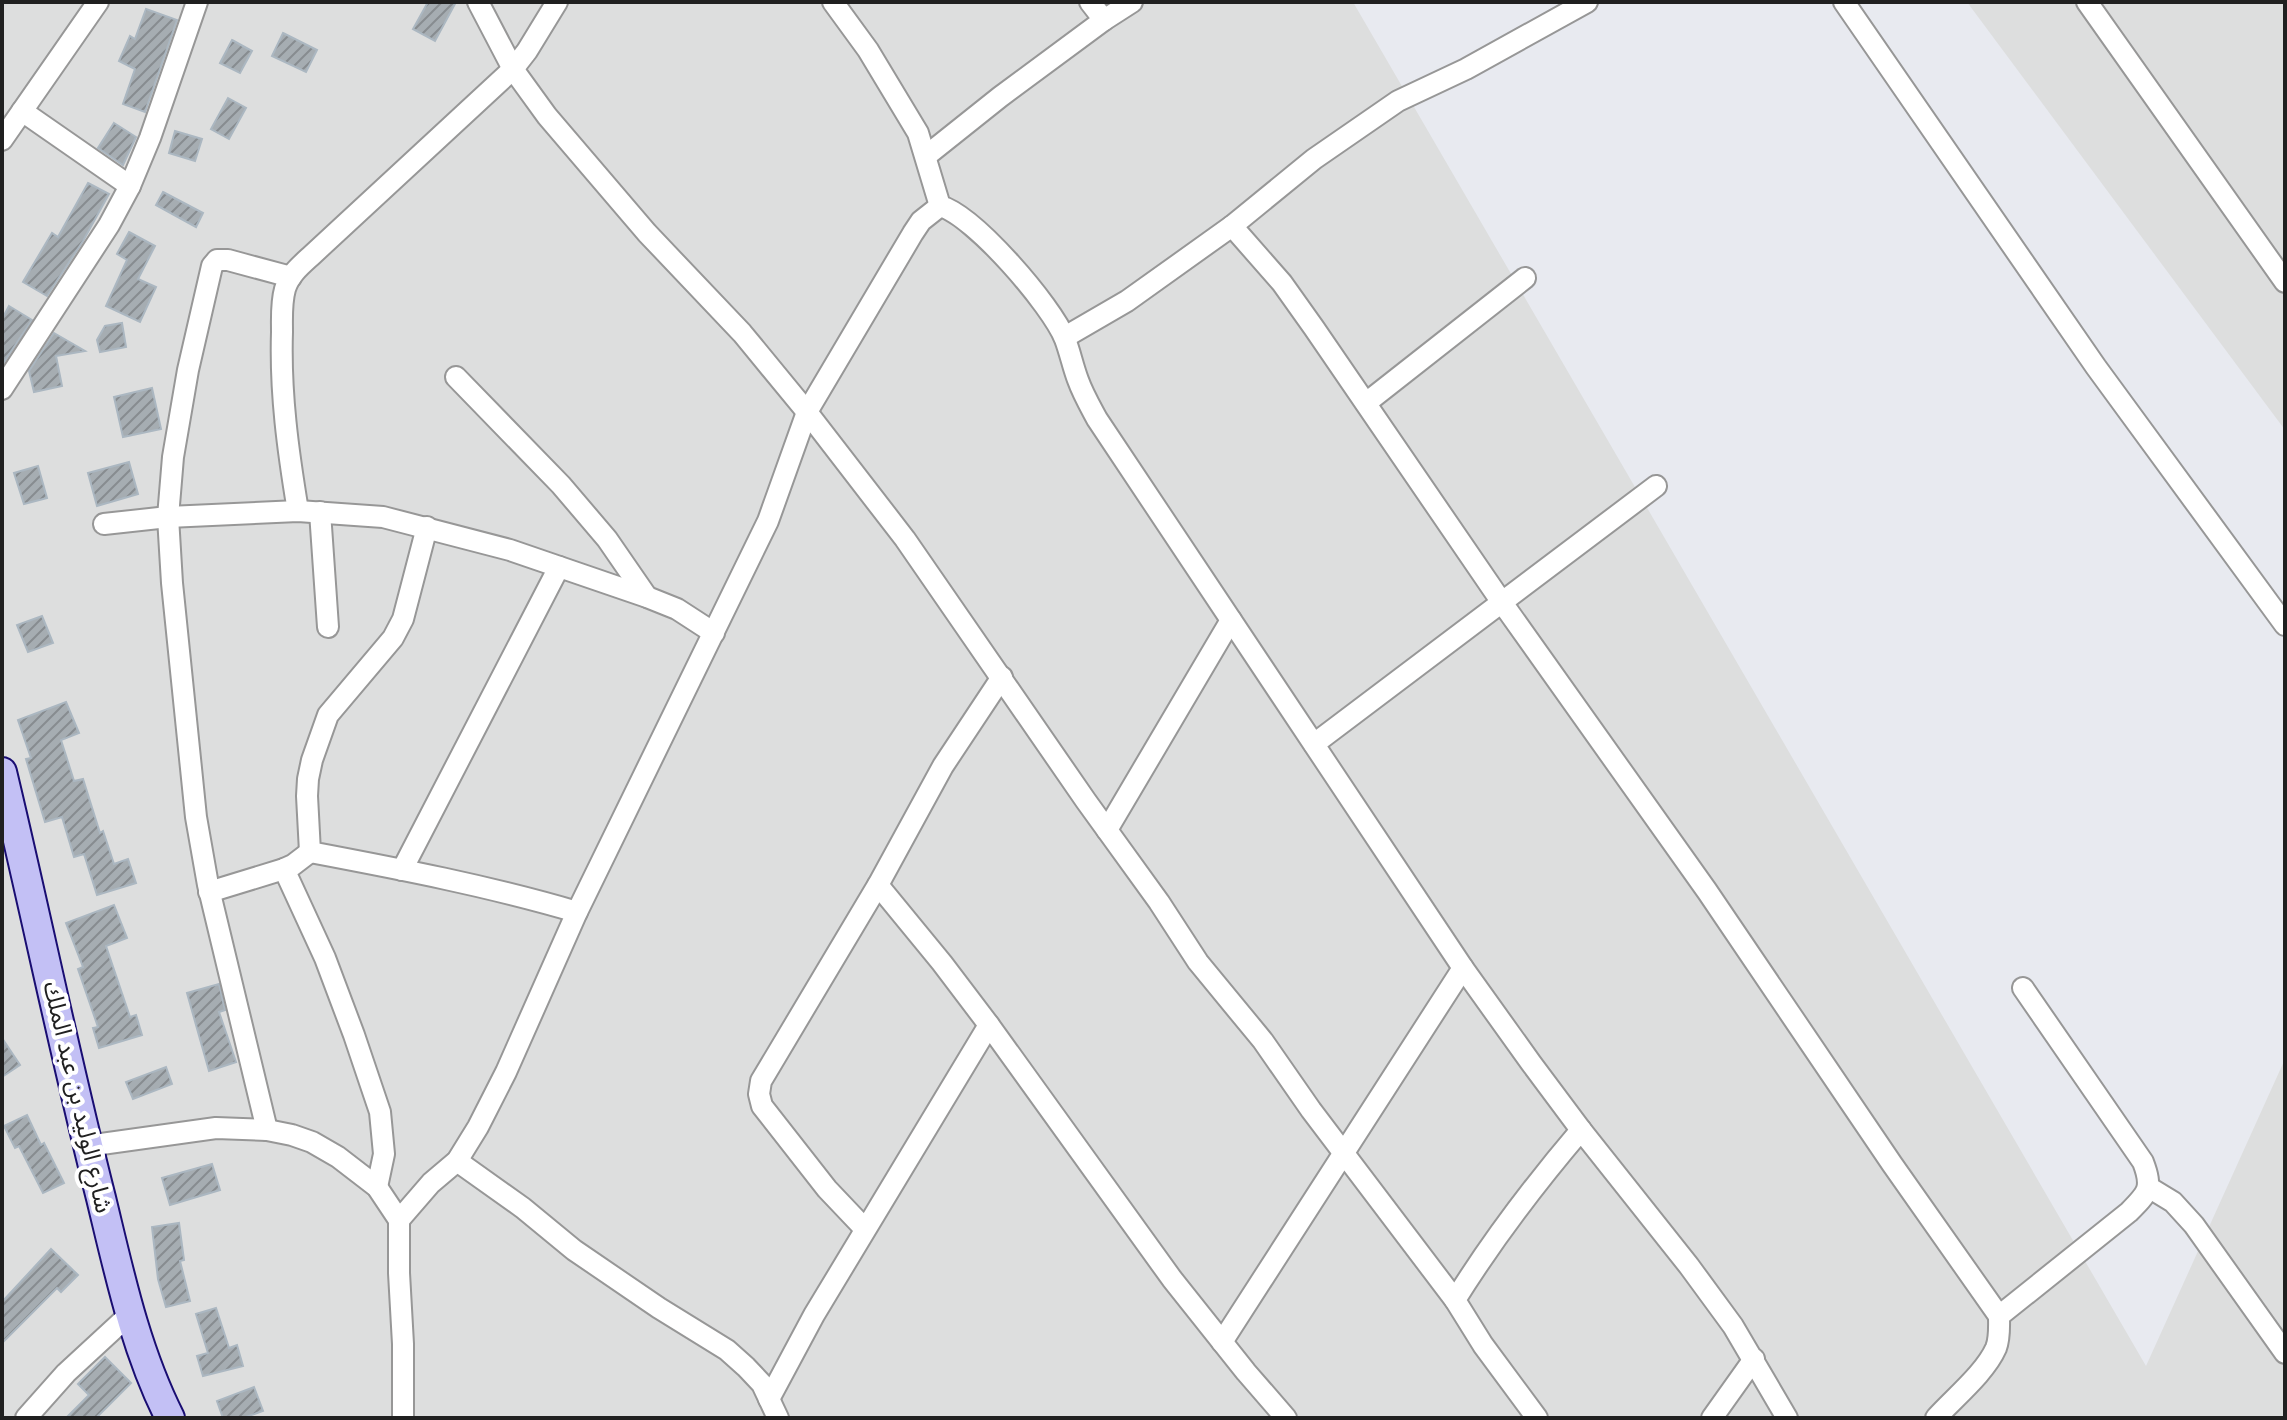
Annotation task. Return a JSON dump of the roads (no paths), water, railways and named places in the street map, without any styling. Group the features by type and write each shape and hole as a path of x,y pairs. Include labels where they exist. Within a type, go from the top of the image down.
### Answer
{"street":[{"path":"2,140 98,2"},
{"path":"2,389 109,225 130,186 197,2"},
{"path":"478,2 513,69 547,116 647,233 742,333 905,539 1198,962 1263,1041 1311,1110 1455,1300 1483,1345 1537,1418"},
{"path":"298,511 288,456 281,357 284,291 291,277 513,69 557,2"},
{"path":"833,2 868,50 918,133 940,206"},
{"path":"1090,2 1104,20"},
{"path":"926,156 1000,97 1132,2"},
{"path":"1065,337 1127,301 1232,226 1314,159 1398,101 1466,69 1587,2"},
{"path":"1844,2 2096,367 2285,625"},
{"path":"2087,2 2285,282"},
{"path":"22,111 130,186"},
{"path":"399,1220 431,1183 457,1161 478,1127 506,1072 577,912 768,521 807,412 913,233 921,221 940,206"},
{"path":"940,206 960,215 980,232 1047,308 1065,337 1077,378 1097,419 1463,968 1581,1130 1733,1326 1787,1418"},
{"path":"1232,226 1282,283 1503,604 1707,891 1999,1316 1997,1346 1987,1363 1936,1418"},
{"path":"267,1130 209,892 196,817 168,517 173,457 186,382 212,266 217,260 228,260 291,277"},
{"path":"1366,403 1525,278"},
{"path":"456,377 570,496 607,539 647,597"},
{"path":"1314,744 1656,486"},
{"path":"104,524 168,517 298,511 383,517 510,550 647,597 677,609 714,633"},
{"path":"320,512 328,627"},
{"path":"310,852 308,779 328,715 393,638 410,599 427,527"},
{"path":"402,870 559,567"},
{"path":"1107,830 1231,620"},
{"path":"865,1229 827,1189 762,1106 759,1088 768,1067 878,885 943,766 1002,677"},
{"name":"شارع الوليد بن عبد الملك","path":"2,772 87,1146 130,1314 143,1355 170,1418"},
{"path":"209,892 284,869 310,852 528,897 577,912"},
{"path":"284,869 325,958 380,1112 384,1154 377,1187"},
{"path":"878,885 989,1025 1103,1185 1222,1342 1286,1418"},
{"path":"1222,1342 1463,968"},
{"path":"1999,1316 2129,1212 2150,1188 2143,1162 2023,988"},
{"path":"774,1408 814,1315 989,1025"},
{"path":"87,1146 216,1128 267,1130 312,1142 338,1157 377,1187 399,1220 403,1418"},
{"path":"1455,1300 1531,1189 1581,1130"},
{"path":"457,1161 523,1208 574,1250 727,1350 754,1375 774,1408"},
{"path":"2150,1188 2173,1202 2194,1225 2285,1353"},
{"path":"26,1418 66,1373 130,1314"},
{"path":"1712,1418 1754,1359"}]}
